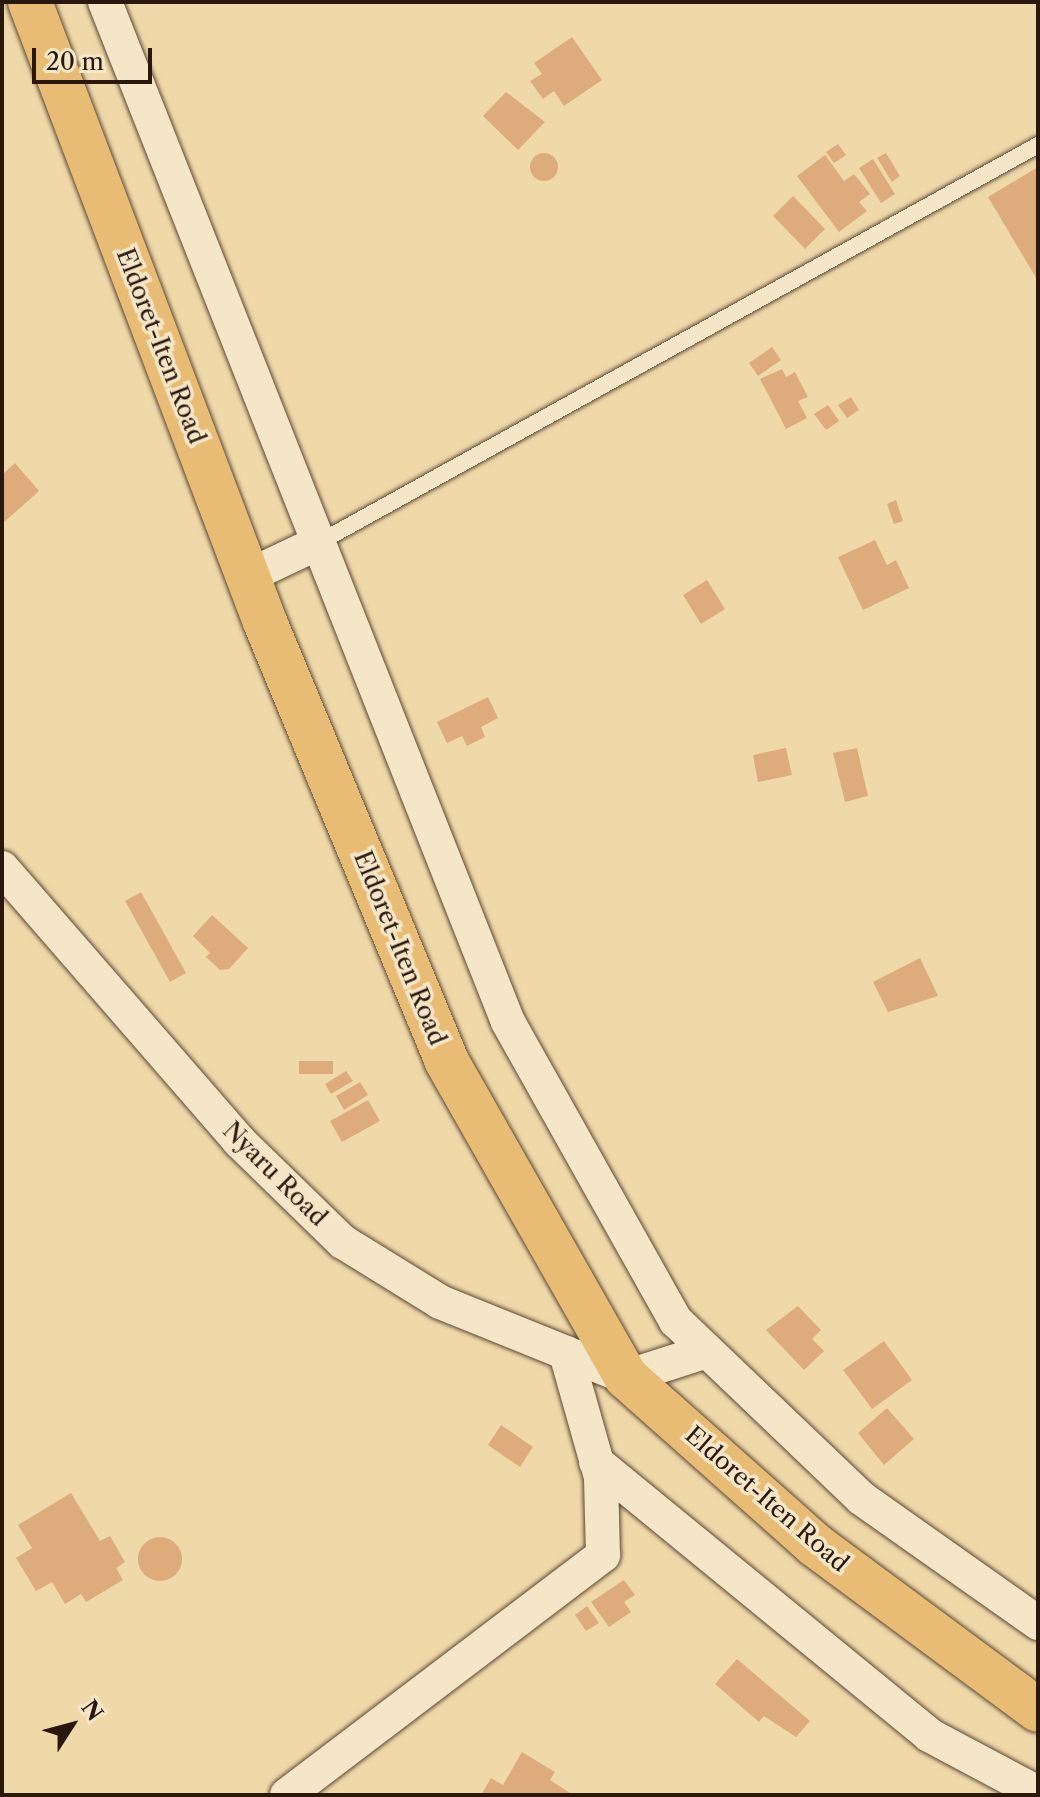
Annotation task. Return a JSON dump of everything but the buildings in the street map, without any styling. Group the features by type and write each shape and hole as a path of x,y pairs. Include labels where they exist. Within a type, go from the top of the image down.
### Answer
{"main road":[{"name":"Eldoret-Iten Road","path":"30,2 248,576 446,1060 626,1377 815,1545 1038,1710"}],"street":[{"path":"105,2 508,1022 676,1321 861,1498 1038,1623"},
{"path":"248,576 318,543"},
{"name":"Nyaru Road","path":"2,868 239,1141 343,1242 440,1302 626,1377"},
{"path":"626,1377 707,1351"},
{"path":"287,1795 603,1555 596,1462 566,1353"},
{"path":"596,1462 929,1735 1038,1793"}],"lane":[{"path":"318,543 1038,145"}]}
